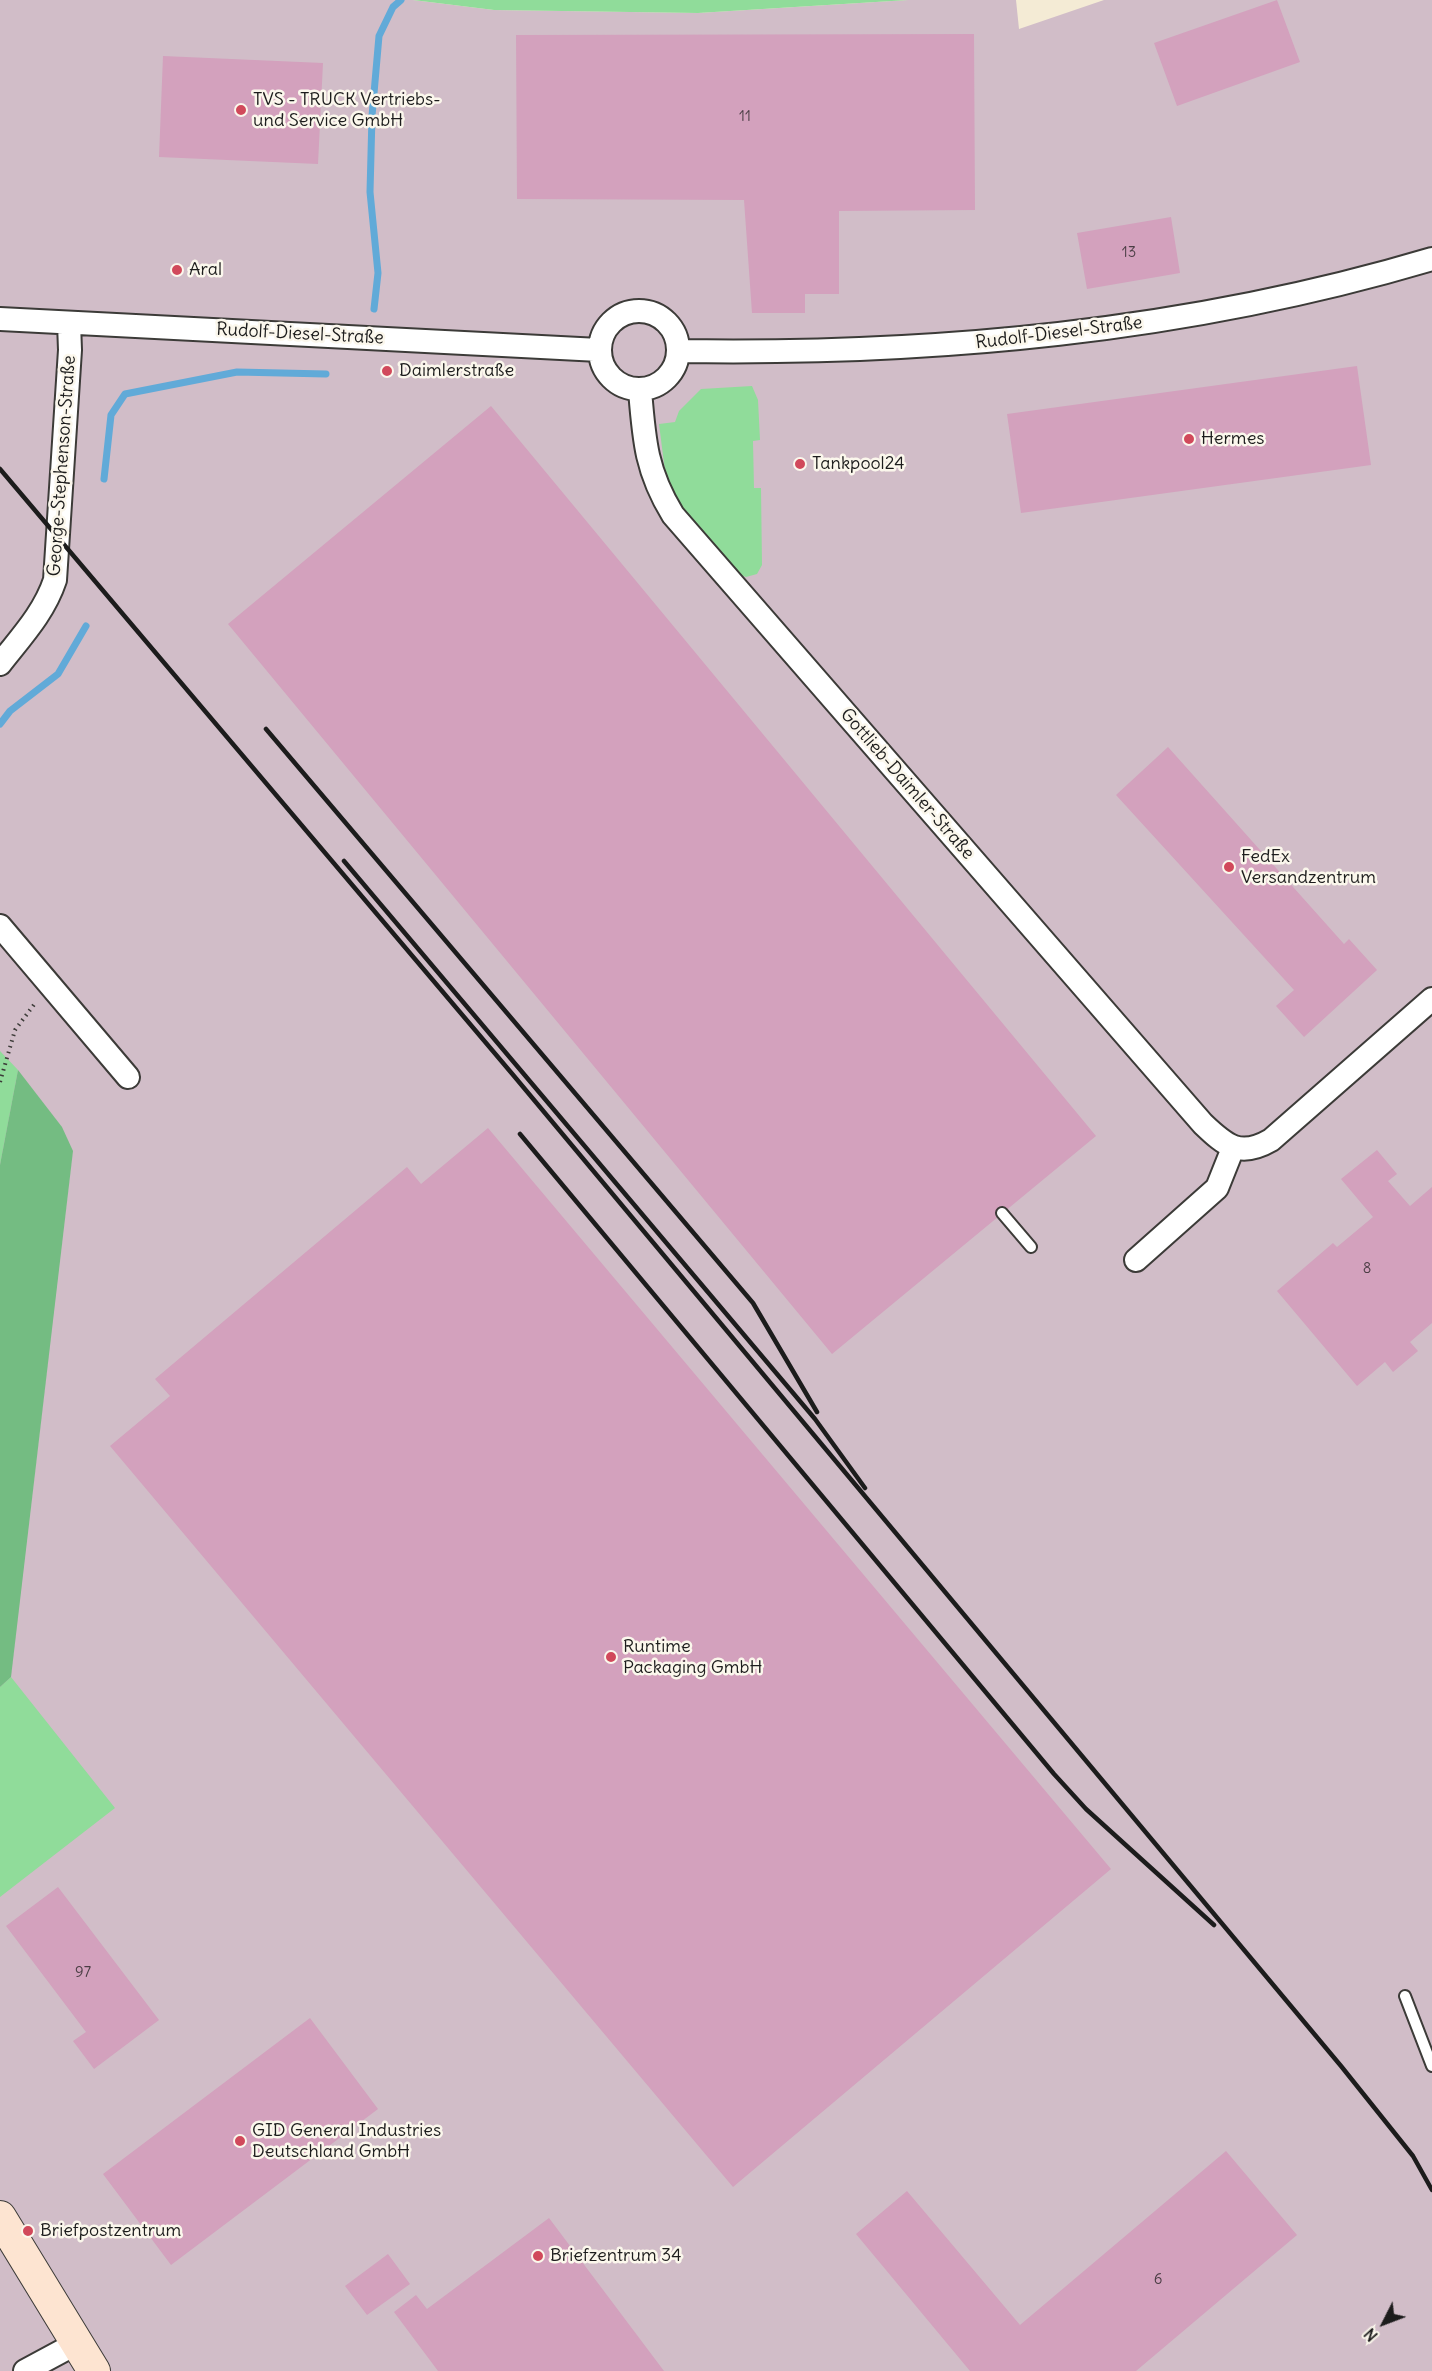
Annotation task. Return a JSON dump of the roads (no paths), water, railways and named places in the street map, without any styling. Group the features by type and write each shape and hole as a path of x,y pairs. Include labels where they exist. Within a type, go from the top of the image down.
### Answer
{"street":[{"name":"Rudolf-Diesel-Straße","path":"679,351 882,349 984,343 1083,332 1179,317 1273,298 1432,259"},
{"path":"639,310 663,318 677,338 679,351 675,365 667,378 654,387 640,390 624,387 611,378 602,366 599,350 607,327 615,318 639,310"},
{"name":"Rudolf-Diesel-Straße","path":"0,319 599,350"},
{"name":"George-Stephenson-Straße","path":"0,664 38,615 49,598 55,580 70,350 69,324"},
{"name":"Gottlieb-Daimler-Straße","path":"640,390 645,445 652,477 673,515 1203,1124 1220,1140 1233,1148"},
{"path":"0,926 128,1077"},
{"path":"1136,1260 1217,1188 1233,1148 1252,1149 1271,1140 1432,999"},
{"path":"0,2217 94,2371"},
{"path":"25,2371 77,2343"}],"lane":[{"path":"1002,1213 1030,1248"},
{"path":"1405,1996 1432,2066"}],"waterway":[{"path":"374,309 378,273 370,192 372,116 379,36 393,7 401,0"},
{"path":"104,479 111,415 125,394 237,372 326,374"},
{"path":"0,724 10,711 58,674 86,626"}],"railway":[{"path":"0,469 514,1076 1341,2066 1413,2156 1432,2190"},
{"path":"266,729 753,1303 817,1412"},
{"path":"344,861 815,1419 865,1488"},
{"path":"520,1134 1054,1774 1086,1809 1214,1925"}],"place":[{"name":"TVS - TRUCK Vertriebs- und Service GmbH","path":"241,110"},
{"name":"Aral","path":"177,270"},
{"name":"Daimlerstraße","path":"387,371"},
{"name":"Hermes","path":"1189,439"},
{"name":"Tankpool24","path":"800,464"},
{"name":"FedEx Versandzentrum","path":"1229,867"},
{"name":"Runtime Packaging GmbH","path":"611,1657"},
{"name":"GID General Industries Deutschland GmbH","path":"240,2141"},
{"name":"Briefpostzentrum","path":"28,2231"},
{"name":"Briefzentrum 34","path":"538,2256"}]}
